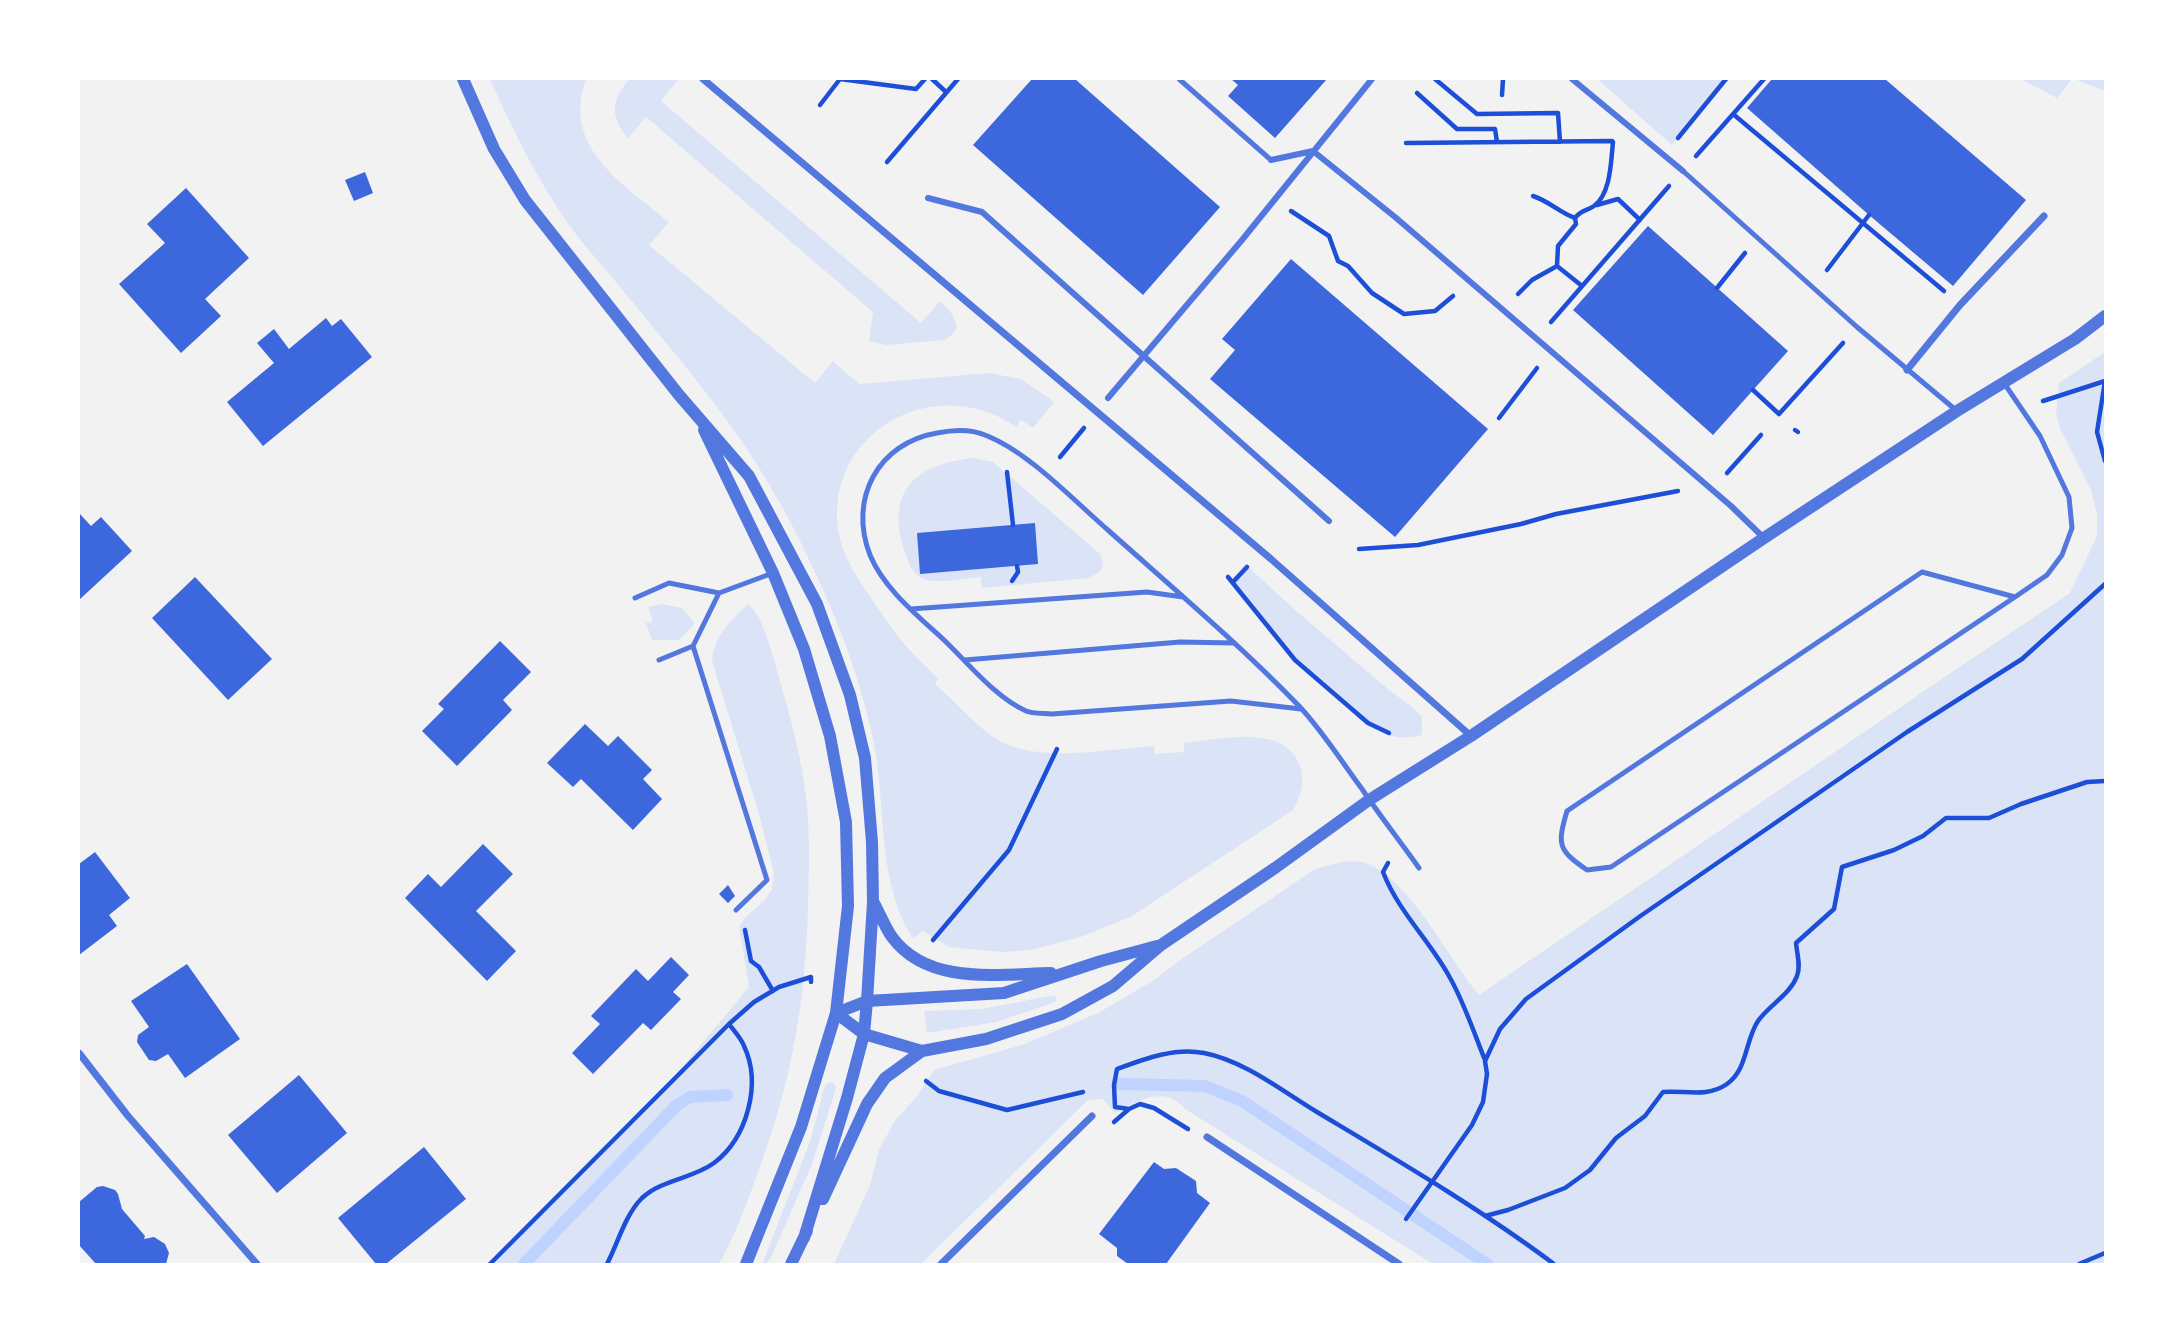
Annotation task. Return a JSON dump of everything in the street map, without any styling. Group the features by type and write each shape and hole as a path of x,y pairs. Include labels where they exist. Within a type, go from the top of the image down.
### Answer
{"street":[{"path":"463,79 494,149 525,200 749,476 817,604 850,695 865,758 872,842 873,902 867,1001 864,1034 847,1098 804,1238"},
{"path":"703,79 1267,555 1471,736"},
{"path":"1108,397 1372,79"},
{"path":"1572,79 1683,171"},
{"path":"1313,151 1503,309 1710,487 1764,538"},
{"path":"1271,160 1313,151"},
{"path":"928,198 982,212 1329,521"},
{"path":"1907,370 1960,305 2044,216"},
{"path":"791,1264 867,1104 885,1078 922,1051 986,1039 1062,1014 1113,986 1161,946 1369,800 1471,736 1957,411 2075,339 2105,316"},
{"path":"696,414 773,573 804,649 830,736 846,822 848,906 836,1013 800,1127 746,1264"},
{"path":"873,902 892,938 916,959 940,969 969,974 1062,974"},
{"path":"836,1013 867,1001 1004,993 1101,961 1161,946"},
{"path":"836,1013 864,1034 922,1051"},
{"path":"79,1053 128,1116 257,1264"},
{"path":"941,1264 1092,1116"},
{"path":"1207,1137 1399,1264"}],"lane":[{"path":"1179,79 1271,160"},
{"path":"1683,171 1857,327 1957,411"},
{"path":"2004,383 2040,436 2069,497 2072,528 2062,555 2047,575 2015,597 1611,867 1587,870 1566,856 1560,835 1567,811 1922,572 2015,597"},
{"path":"1301,709 1231,701 1052,714 1028,712 1004,698 911,609 886,581 870,555 863,526 864,501 875,472 894,450 909,441 946,431 964,430 984,434 1046,474 1234,643 1301,709 1419,868"},
{"path":"635,597 669,583 719,593 773,573"},
{"path":"911,609 1147,592 1183,597"},
{"path":"659,660 693,646 719,593"},
{"path":"965,660 1180,642 1234,643"},
{"path":"693,646 767,880 738,908"}],"path":[{"path":"820,105 840,79 916,89 925,79"},
{"path":"932,79 946,92"},
{"path":"887,162 958,79"},
{"path":"1435,79 1477,114 1558,113 1560,142"},
{"path":"1502,96 1503,79"},
{"path":"1672,145 1726,79"},
{"path":"1536,338 1763,79"},
{"path":"1417,93 1457,129 1495,129 1497,142"},
{"path":"1733,114 1960,305"},
{"path":"1406,144 1623,140"},
{"path":"1596,205 1609,180 1613,141"},
{"path":"1533,196 1544,199 1575,218"},
{"path":"1556,266 1558,246 1576,224 1575,218 1580,212 1618,199 1640,220"},
{"path":"1274,200 1329,236 1338,261 1348,266 1372,293 1404,314 1435,311 1470,282"},
{"path":"1813,287 1869,215"},
{"path":"1717,288 1757,238"},
{"path":"1556,266 1582,286"},
{"path":"1503,309 1532,280 1556,266"},
{"path":"1753,390 1779,414 1857,327"},
{"path":"1499,418 1550,350"},
{"path":"2021,407 2105,381 2097,432 2105,461"},
{"path":"1060,457 1085,426"},
{"path":"1359,550 1418,545 1608,503 1710,487 1761,435"},
{"path":"1007,485 1013,525"},
{"path":"1228,577 1295,660 1368,723 1389,733"},
{"path":"1485,1061 1500,1029 1527,999 1651,909 1907,732 2022,659 2105,584"},
{"path":"931,942 1009,850 1057,748"},
{"path":"1485,1216 1565,1188 1590,1170 1616,1138 1645,1116 1663,1092 1692,1094 1727,1084 1741,1067 1758,1021 1790,988 1798,975 1796,943 1834,909 1842,867 1894,850 1923,836 1946,818 1989,818 2021,804 2087,782 2105,781"},
{"path":"1401,842 1383,872 1402,910 1426,938 1451,978 1485,1061 1487,1074 1483,1102 1472,1125 1406,1219"},
{"path":"738,908 751,961 759,967 774,990"},
{"path":"490,1264 754,1002 774,990 811,977 810,987"},
{"path":"607,1264 629,1215 641,1199 664,1183 695,1173 713,1163 727,1150 741,1130 752,1086 750,1065 744,1046 729,1024"},
{"path":"1129,1109 1115,1107 1114,1085 1117,1069 1140,1060 1186,1050 1207,1053 1245,1068 1434,1182 1554,1264"},
{"path":"926,1081 939,1091 1007,1110 1089,1091"},
{"path":"1092,1116 1105,1128 1140,1104 1154,1108 1198,1135 1207,1137"},
{"path":"2079,1264 2105,1253"}],"shaded area":[{"path":"490,79 586,79 581,103 582,125 589,144 616,178 669,222 649,245 815,383 833,361 859,384 989,373 1021,379 1054,402 1033,428 1021,420 1016,427 984,411 951,406 919,409 890,422 865,441 848,467 838,499 841,543 858,579 901,640 938,679 935,684 974,722 1000,741 1016,748 1054,753 1154,746 1155,754 1184,752 1184,743 1231,737 1264,738 1290,751 1299,763 1302,787 1293,810 1132,916 1081,937 1030,950 1003,952 949,947 923,931 913,939 902,919 889,874 876,755 859,684 843,637 804,549 770,486 731,426 567,222 525,152"},
{"path":"629,79 678,80 661,101 921,323 940,301 949,310 957,328 952,335 944,340 886,345 869,341 873,312 646,117 628,138 618,122 615,108 619,94"},
{"path":"1597,79 1726,79 1672,145"},
{"path":"2072,79 2057,98 2024,81"},
{"path":"2074,79 2105,79 2105,91"},
{"path":"2105,352 2105,1264 1433,1264 1169,1097 1160,1096 1142,1100 1115,1113 1103,1099 1088,1100 921,1264 834,1264 870,1185 879,1150 894,1122 917,1096 934,1070 1022,1045 1098,1013 1154,980 1315,869 1344,862 1362,862 1378,869 1395,882 1426,920 1479,995 2070,593 2097,536 2097,514 2091,490 2060,428 2056,412 2059,383"},
{"path":"973,458 993,462 1100,554 1103,563 1101,571 1088,578 982,588 981,577 934,581 918,575 908,560 899,526 899,508 904,494 912,482 923,473 937,466"},
{"path":"1245,564 1293,608 1411,706 1422,717 1422,735 1404,738 1387,735 1356,716 1357,712 1351,705 1289,651 1245,593 1231,580"},
{"path":"662,604 682,608 695,623 679,640 652,640 646,623 653,621 648,607"},
{"path":"748,604 759,618 768,640 793,727 805,790 809,856 804,976 795,1041 780,1105 745,1207 719,1264 494,1264 643,1114 749,987 739,926 765,900 772,889 774,873 759,814 712,661 719,637"},
{"path":"1055,995 1057,1000 1053,1003 996,1022 927,1033 924,1011 982,1009"},
{"path":"833,1082 836,1087 834,1095 812,1164 773,1253 767,1264 762,1264 811,1139 824,1088 827,1083"}],"building":[{"path":"1032,79 1075,79 1220,207 1143,295 973,145"},
{"path":"1231,79 1327,79 1275,138 1228,96 1238,85"},
{"path":"1772,79 1885,79 2026,200 1953,286 1747,108"},
{"path":"365,172 373,193 354,201 345,180"},
{"path":"186,188 249,258 205,299 221,316 181,353 119,284 165,243 147,224"},
{"path":"1648,226 1788,351 1713,435 1573,310"},
{"path":"1291,259 1488,429 1395,537 1210,379 1235,350 1222,339"},
{"path":"326,318 332,326 341,319 372,357 263,446 227,402 274,363 257,343 274,329 289,349"},
{"path":"80,514 91,526 101,517 132,551 79,600"},
{"path":"1035,523 1038,564 920,574 917,533"},
{"path":"195,577 272,659 228,700 152,618"},
{"path":"500,641 531,672 503,700 512,710 457,766 422,731 444,709 438,704"},
{"path":"585,724 608,746 618,736 652,770 643,779 662,799 633,830 581,779 573,787 547,763"},
{"path":"483,844 513,874 476,911 516,951 487,981 405,898 428,874 441,887"},
{"path":"95,852 130,898 109,915 117,926 79,955 79,864"},
{"path":"728,885 735,896 728,903 719,894"},
{"path":"671,957 689,975 673,992 681,999 651,1030 643,1023 593,1074 572,1053 600,1024 591,1016 636,969 648,981"},
{"path":"187,964 240,1039 185,1078 168,1054 156,1061 149,1060 137,1042 138,1035 149,1027 131,1001"},
{"path":"299,1075 347,1133 277,1193 228,1135"},
{"path":"424,1147 466,1199 386,1264 376,1264 338,1218"},
{"path":"1154,1162 1164,1169 1176,1168 1196,1181 1197,1193 1210,1203 1166,1264 1128,1264 1117,1256 1117,1248 1099,1234"},
{"path":"97,1187 115,1190 122,1209 145,1236 144,1239 154,1237 165,1244 169,1253 166,1264 96,1264 79,1245 79,1202"}],"waterway":[{"path":"1120,1084 1205,1086 1242,1101 1487,1264"},
{"path":"524,1264 677,1105 690,1097 727,1095"}]}
